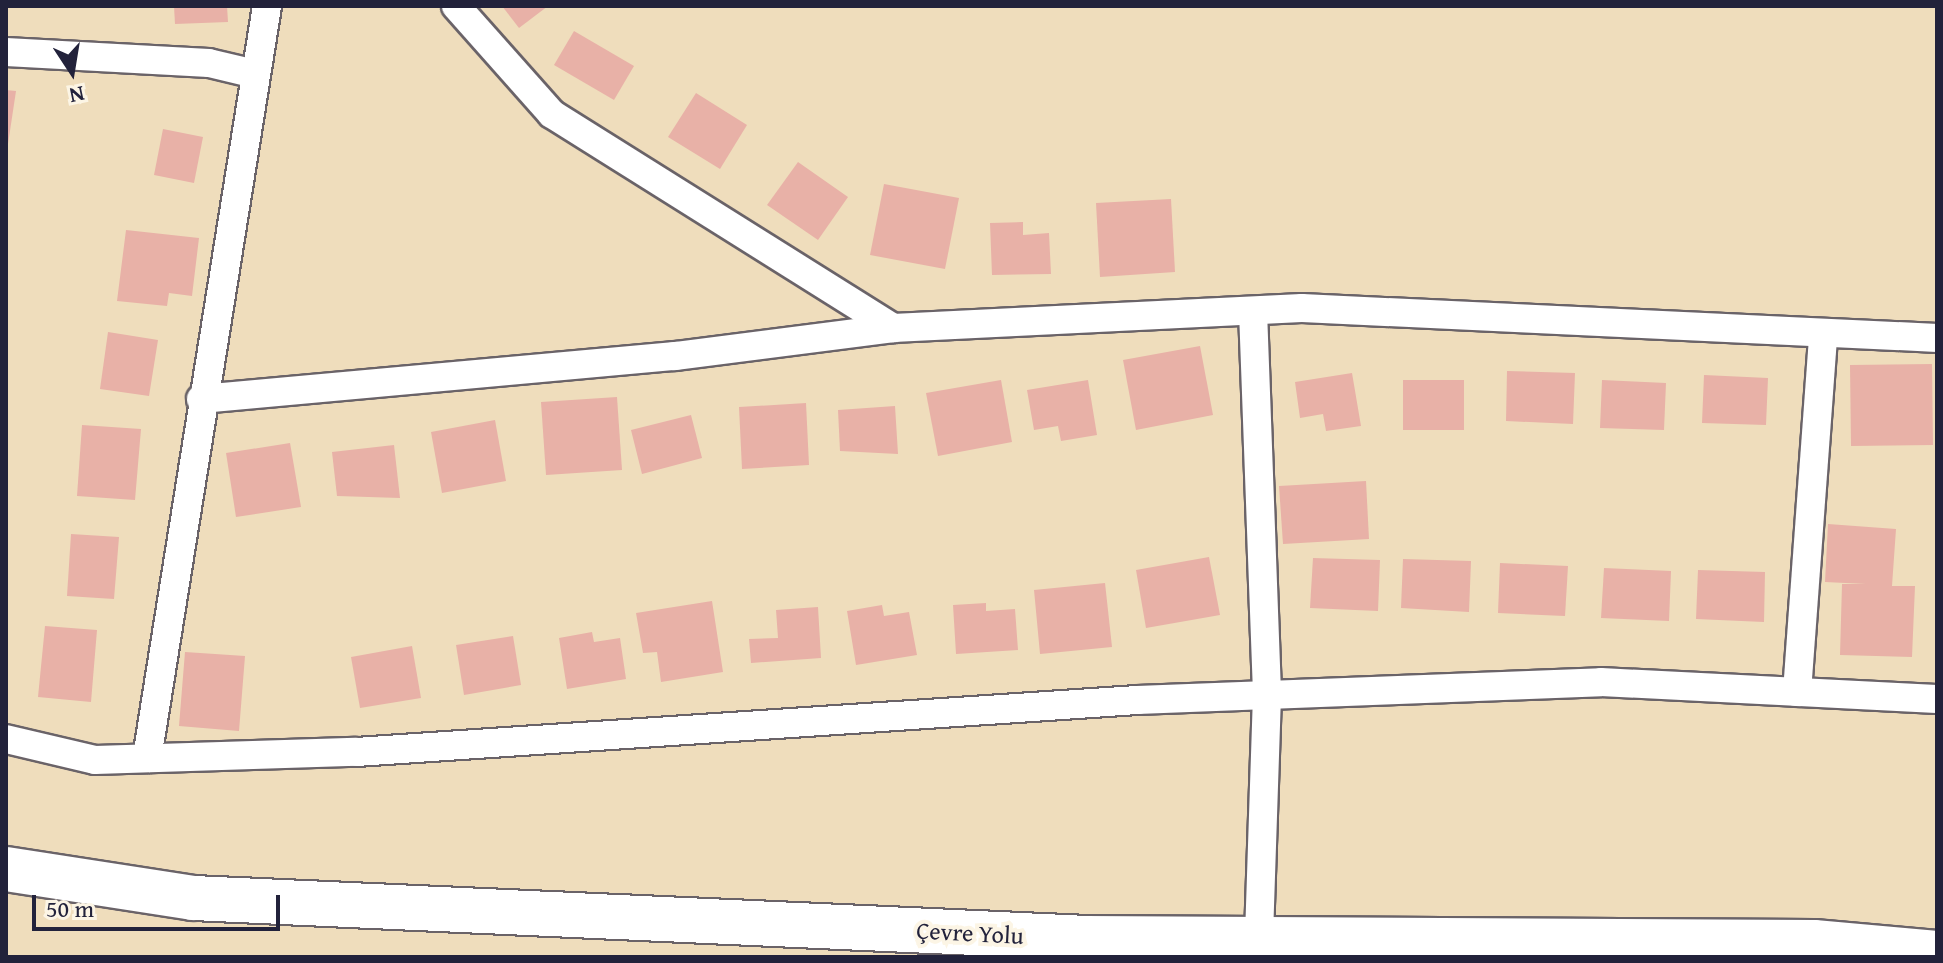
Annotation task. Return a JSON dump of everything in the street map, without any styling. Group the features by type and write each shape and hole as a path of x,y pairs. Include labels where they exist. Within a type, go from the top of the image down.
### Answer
{"highway":[{"name":"Çevre Yolu","path":"6,869 193,898 1259,941 1783,941 1937,953"}],"street":[{"path":"147,758 201,399 267,6"},
{"path":"456,6 552,114 893,328"},
{"path":"6,52 209,63 255,74"},
{"path":"201,399 675,356 893,328 1253,311 1823,336 1937,338"},
{"path":"1253,311 1267,695 1259,941"},
{"path":"1797,692 1823,336"},
{"path":"6,739 95,760 1267,695 1601,682 1937,699"}],"building":[{"path":"174,6 227,6 228,22 175,24"},
{"path":"502,6 548,6 519,28"},
{"path":"574,31 634,66 614,100 554,65"},
{"path":"6,90 16,91 8,144 6,144"},
{"path":"696,93 747,125 720,169 668,137"},
{"path":"163,129 203,137 194,183 154,175"},
{"path":"798,162 848,197 818,240 767,205"},
{"path":"884,184 959,198 945,269 870,255"},
{"path":"1171,199 1175,272 1100,277 1096,203"},
{"path":"1023,222 1023,235 1049,233 1051,274 992,275 990,223"},
{"path":"126,230 199,238 192,296 169,293 167,306 117,301"},
{"path":"108,332 158,340 149,396 100,389"},
{"path":"1200,346 1213,415 1136,430 1123,360"},
{"path":"1932,364 1933,445 1851,446 1850,365"},
{"path":"1507,371 1575,373 1573,424 1506,421"},
{"path":"1352,373 1361,426 1326,431 1323,414 1300,418 1295,382"},
{"path":"1704,375 1768,378 1766,425 1702,423"},
{"path":"1001,380 1012,442 938,456 926,393"},
{"path":"1088,380 1097,435 1061,441 1058,426 1034,430 1027,390"},
{"path":"1403,380 1464,380 1464,430 1403,430"},
{"path":"1602,380 1666,383 1664,430 1600,428"},
{"path":"617,397 622,470 546,475 541,402"},
{"path":"806,403 809,465 742,469 739,407"},
{"path":"895,406 898,454 840,451 838,410"},
{"path":"691,415 702,458 642,474 631,430"},
{"path":"495,420 506,481 442,493 431,432"},
{"path":"82,425 141,429 135,500 77,496"},
{"path":"290,443 301,507 236,517 226,453"},
{"path":"394,445 400,498 337,496 332,452"},
{"path":"1366,481 1369,539 1283,544 1279,486"},
{"path":"1828,524 1896,529 1892,586 1915,586 1912,657 1840,655 1842,584 1866,584 1825,582"},
{"path":"71,534 119,537 114,599 67,596"},
{"path":"1209,557 1220,615 1146,628 1136,570"},
{"path":"1313,558 1380,560 1378,611 1310,608"},
{"path":"1403,559 1471,561 1469,612 1401,608"},
{"path":"1500,563 1568,566 1565,616 1498,613"},
{"path":"1604,568 1671,571 1669,621 1601,618"},
{"path":"1698,570 1765,572 1764,622 1696,619"},
{"path":"1105,583 1112,647 1040,654 1034,590"},
{"path":"712,601 723,672 661,682 657,652 643,653 636,613"},
{"path":"986,603 986,611 1015,609 1018,650 956,654 953,605"},
{"path":"882,605 884,616 909,612 917,655 856,665 847,611"},
{"path":"818,607 821,658 751,663 749,639 778,638 776,610"},
{"path":"45,626 97,630 91,702 38,697"},
{"path":"592,632 594,642 620,638 626,679 567,689 559,638"},
{"path":"513,636 521,685 464,695 456,645"},
{"path":"412,646 421,698 360,708 351,657"},
{"path":"185,652 245,656 239,731 179,726"}]}
